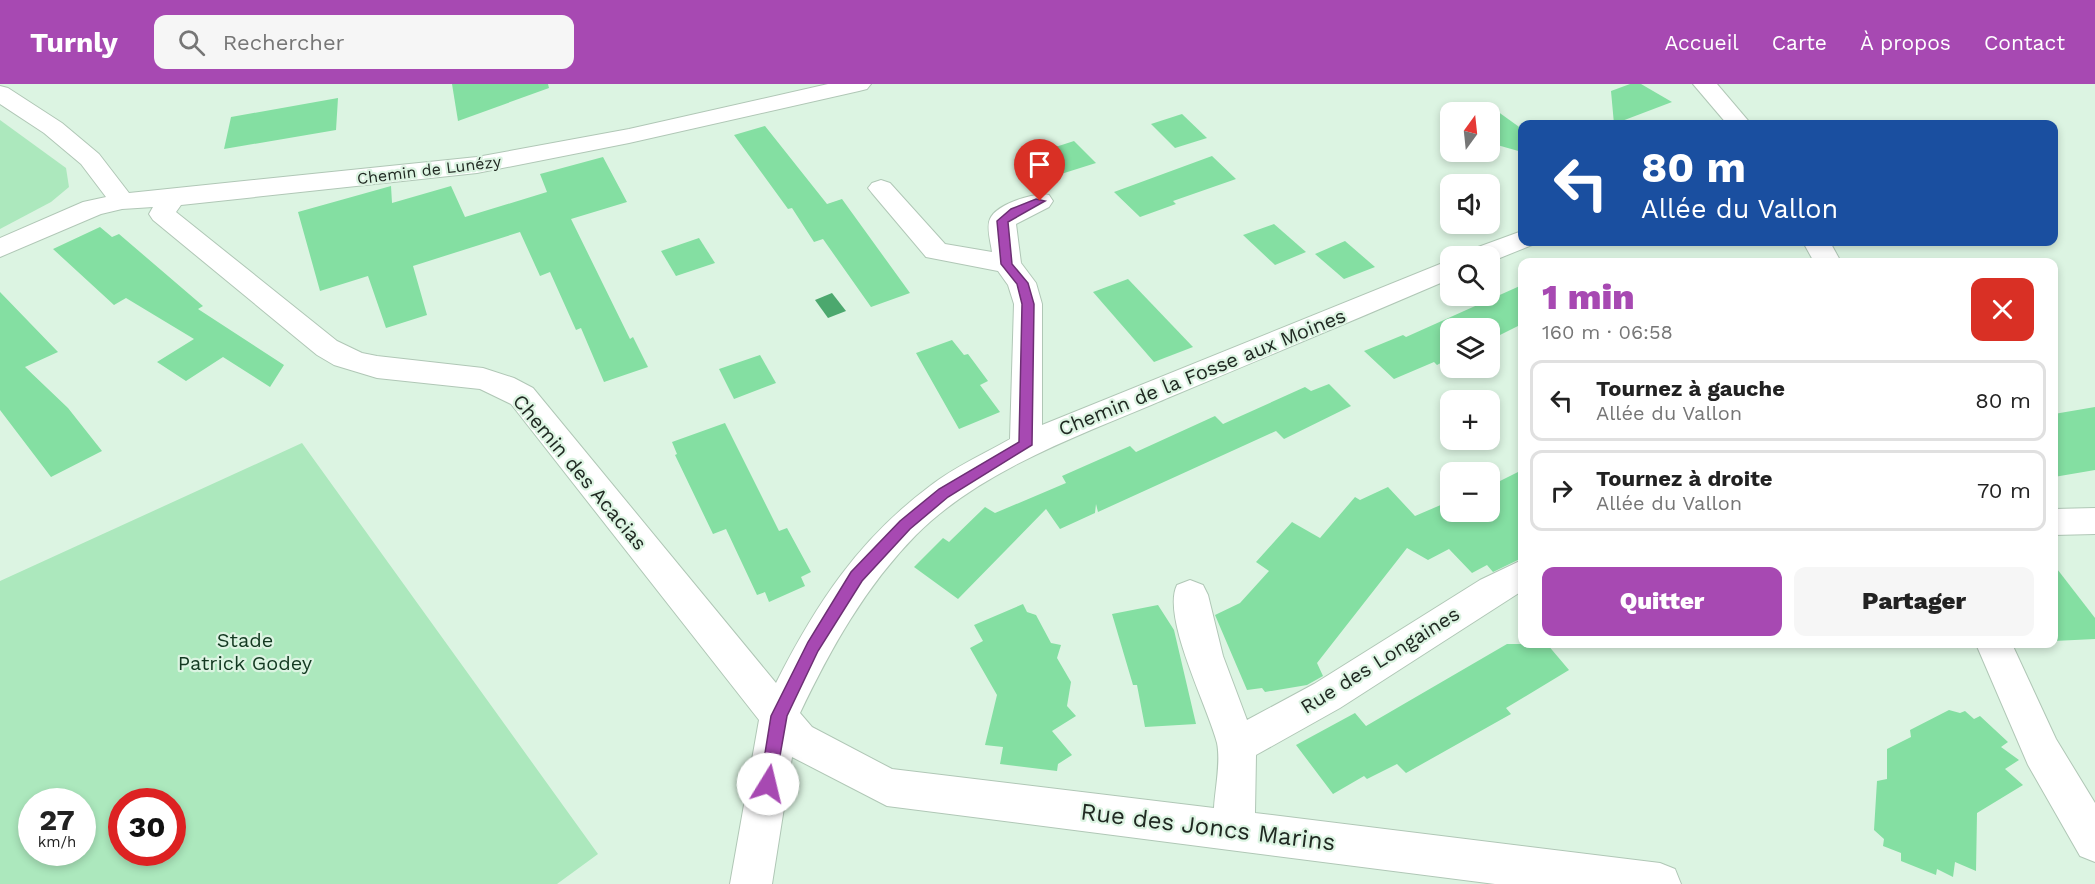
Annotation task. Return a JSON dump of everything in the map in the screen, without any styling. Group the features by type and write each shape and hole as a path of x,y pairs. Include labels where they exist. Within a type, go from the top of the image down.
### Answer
{"street":[{"path":"752,84 764,106"},
{"name":"Chemin de Lunézy","path":"0,248 92,207 122,201 172,198 477,165 764,106 859,84"},
{"path":"1705,84 1736,120"},
{"path":"0,93 53,129 90,159 122,201"},
{"path":"880,188 936,251 1007,264"},
{"name":"Chemin des Acacias","path":"172,198 162,214 327,348 356,362 484,378 506,386 522,396 779,716"},
{"path":"1026,445 1028,304 1022,283 1007,264 1002,221 1014,212 1040,201"},
{"path":"1500,248 1518,241"},
{"name":"Chemin de la Fosse aux Moines","path":"751,884 779,716 813,647 856,576 905,525 944,493 1026,445 1440,273"},
{"path":"2058,522 2095,520"},
{"name":"Rue des Longaines","path":"1237,745 1327,696 1518,576"},
{"path":"1190,595 1204,656 1237,745 1234,831"},
{"path":"1996,648 2042,752 2095,842"},
{"name":"Rue des Joncs Marins","path":"779,716 798,740 887,787 1660,884"}],"green space":[{"path":"0,120 66,168 69,187 51,202 0,229"},
{"name":"Stade Patrick Godey","path":"302,443 598,854 557,884 0,884 0,581"}],"shaded area":[{"path":"832,293 846,311 828,318 815,300"}],"building":[{"path":"452,84 548,84 549,88 458,121"},
{"path":"1630,84 1641,84 1672,102 1625,120 1614,120 1611,91"},
{"path":"338,98 336,130 224,149 231,117"},
{"path":"1500,113 1518,126 1518,151 1500,146"},
{"path":"1182,114 1207,138 1175,148 1151,124"},
{"path":"765,126 827,204 842,199 910,293 871,307 823,239 814,242 792,208 788,209 734,135"},
{"path":"1074,141 1096,163 1061,174 1040,152"},
{"path":"1212,156 1236,179 1173,201 1176,204 1140,217 1114,192"},
{"path":"603,157 627,202 571,219 630,339 633,337 648,367 604,382 581,328 576,330 550,272 540,276 520,232 413,266 427,315 386,328 368,276 320,291 298,212 391,186 392,203 451,186 465,217 547,192 540,174"},
{"path":"1274,224 1306,252 1275,265 1243,235"},
{"path":"100,227 112,237 119,234 203,306 198,309 284,365 270,387 223,357 186,381 157,362 194,339 126,298 114,305 53,249"},
{"path":"699,238 715,263 676,276 661,251"},
{"path":"1345,241 1375,267 1344,279 1315,254"},
{"path":"1128,279 1193,347 1154,362 1093,292"},
{"path":"1518,287 1518,326 1500,335 1500,318 1448,318 1475,306 1500,306 1500,295"},
{"path":"0,292 58,352 25,367 68,408 102,451 51,477 0,410"},
{"path":"1440,322 1440,363 1437,365 1434,362 1394,379 1364,351 1403,335 1406,337"},
{"path":"952,340 964,355 968,354 988,381 980,385 1000,412 959,429 916,353"},
{"path":"760,355 776,383 734,399 719,369"},
{"path":"1329,384 1351,406 1284,439 1276,431 1098,512 1096,504 1095,513 1060,529 1046,509 958,599 914,567 943,538 949,542 985,507 995,513 1066,483 1062,476 1130,446 1136,452 1215,416 1223,424 1305,387 1311,391"},
{"path":"2095,407 2095,470 2058,476 2058,413"},
{"path":"725,423 779,531 787,528 811,572 801,577 805,586 769,602 765,592 757,595 726,529 713,534 675,455 677,454 672,442"},
{"path":"1518,472 1518,560 1493,572 1487,565 1472,573 1449,549 1428,560 1407,548 1317,663 1323,676 1307,685 1265,692 1262,688 1247,690 1215,615 1240,603 1269,571 1256,562 1292,522 1320,538 1355,497 1360,500 1388,487 1415,516 1440,505 1440,522 1500,522 1500,481"},
{"path":"2058,570 2095,618 2095,639 2058,641"},
{"path":"1023,604 1027,612 1036,615 1051,643 1061,645 1057,658 1071,682 1067,706 1076,716 1052,731 1072,755 1058,764 1057,771 1000,764 1003,747 985,745 997,695 970,648 983,641 974,625"},
{"path":"1158,605 1174,630 1196,724 1145,727 1137,685 1133,685 1112,614"},
{"path":"1507,644 1518,644 1518,648 1550,648 1569,670 1506,708 1511,714 1406,773 1397,764 1367,779 1364,776 1333,794 1296,745 1355,713 1366,726"},
{"path":"1949,710 1960,713 1965,711 1974,719 1980,716 2008,742 2001,747 2019,760 2005,769 2023,785 1977,813 1976,871 1955,862 1953,877 1937,869 1936,875 1901,861 1901,853 1883,846 1884,839 1874,830 1877,781 1887,779 1887,749 1911,737 1910,730"}],"route":[{"path":"768,784 779,716 830,616 856,576 905,525 944,493 1026,445 1028,304 1022,283 1007,264 1002,221 1014,212 1040,201"}]}
